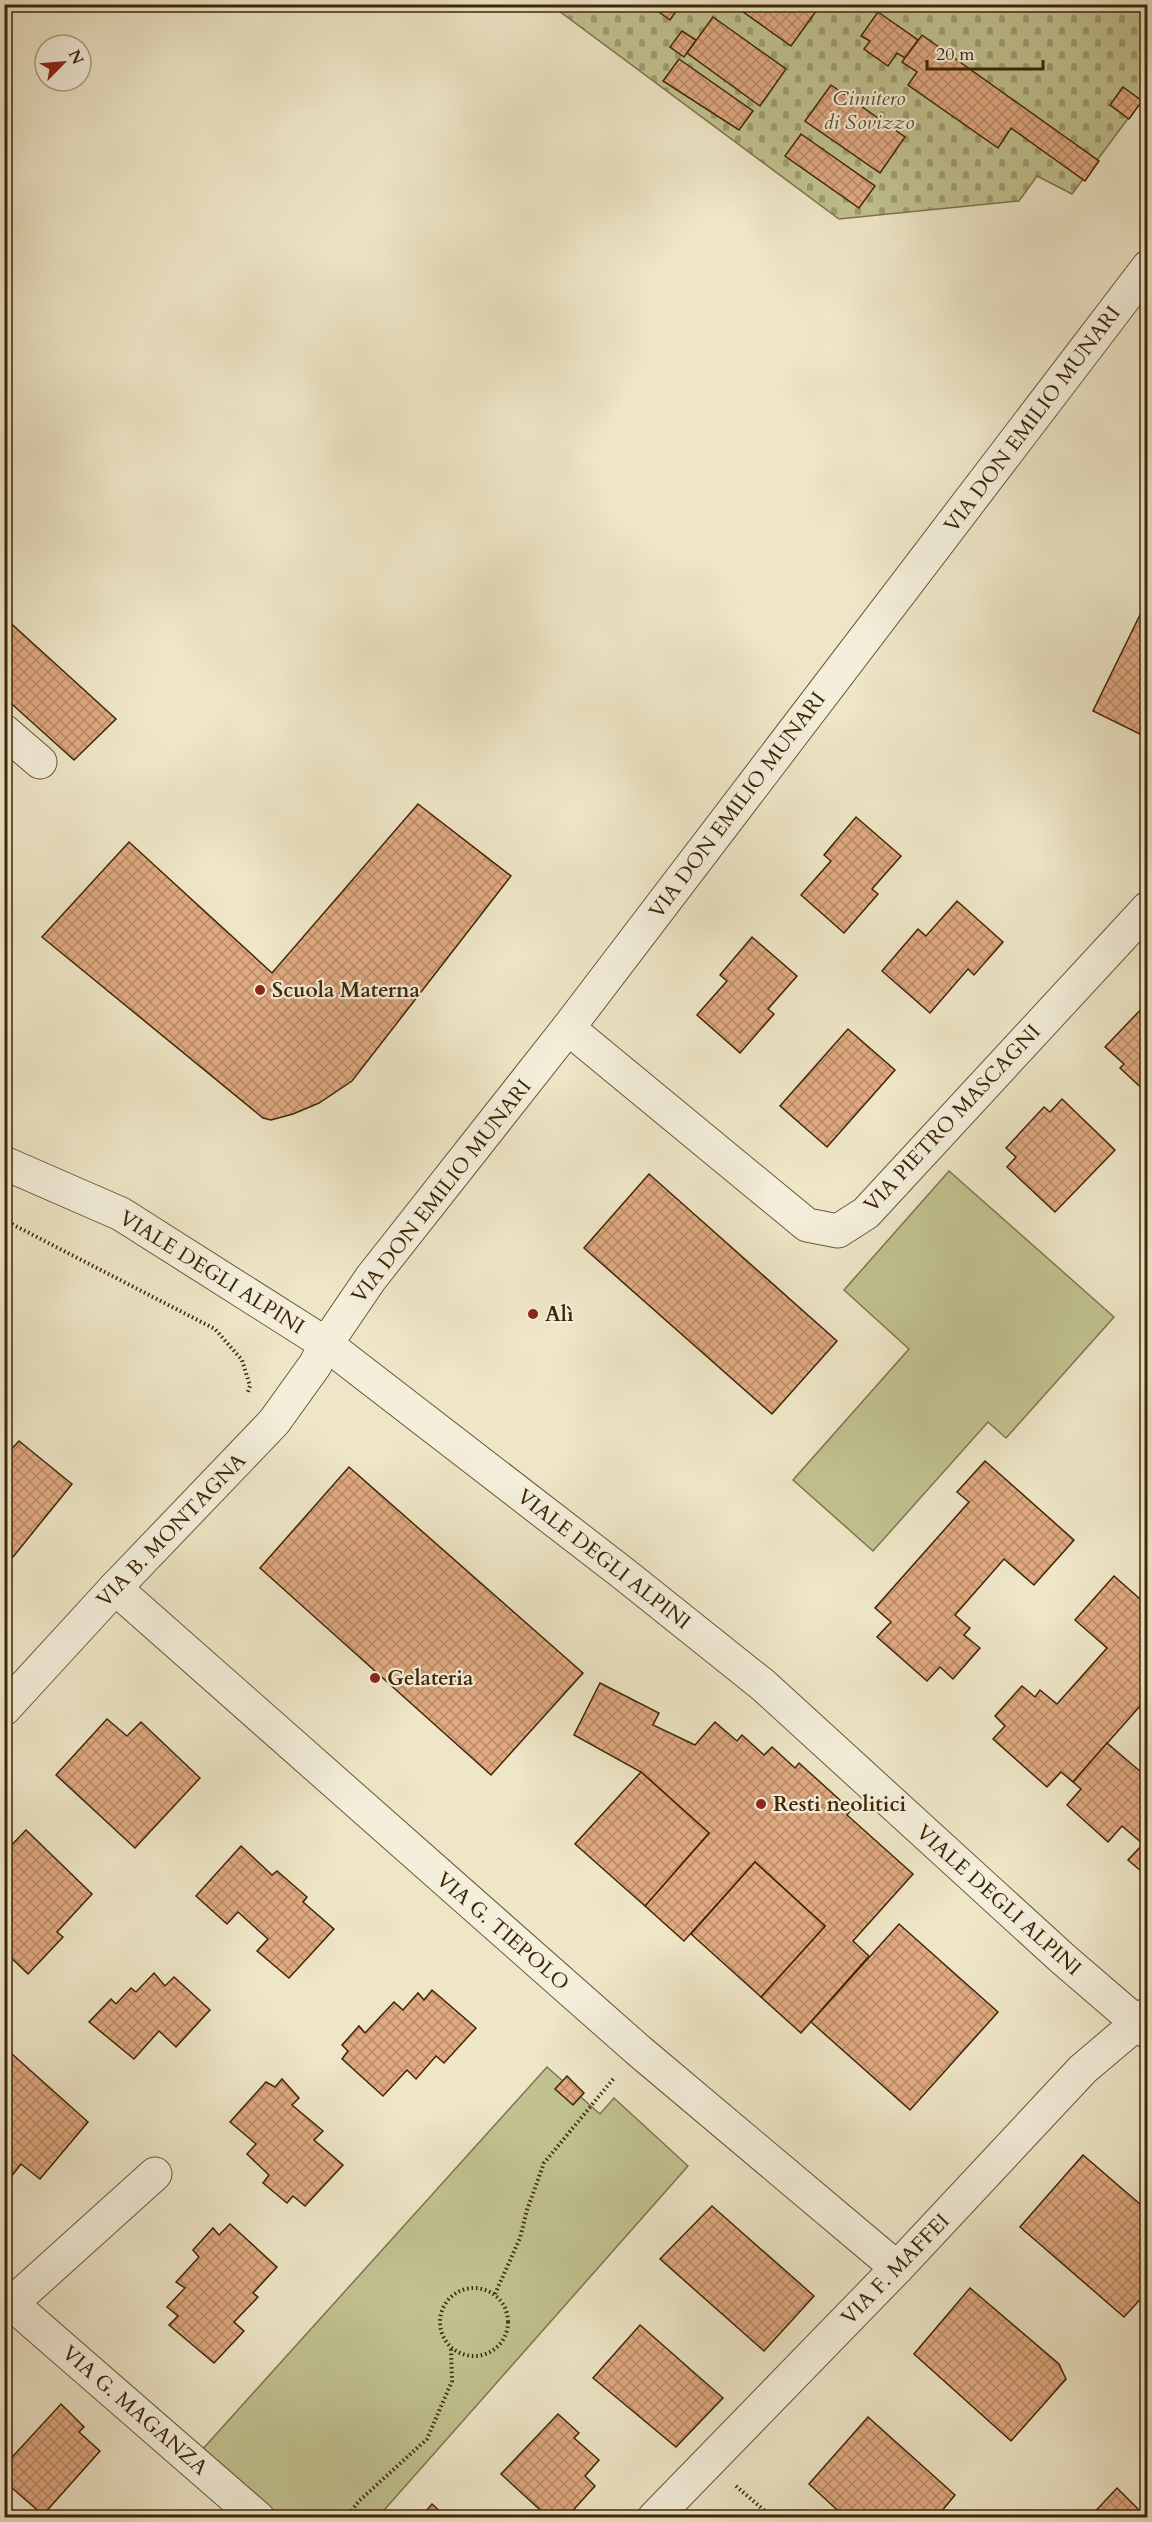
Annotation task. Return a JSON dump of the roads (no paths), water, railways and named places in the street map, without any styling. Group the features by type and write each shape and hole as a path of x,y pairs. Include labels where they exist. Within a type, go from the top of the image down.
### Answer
{"street":[{"name":"VIA DON EMILIO MUNARI","path":"326,1344 371,1278 568,1028 1148,267"},
{"path":"4,731 40,762"},
{"name":"VIA PIETRO MASCAGNI","path":"568,1028 807,1225 838,1231 866,1213 1148,909"},
{"name":"VIALE DEGLI ALPINI","path":"4,1163 121,1214 326,1344 624,1574 763,1685 1062,1958 1144,2023"},
{"name":"VIA B. MONTAGNA","path":"4,1709 115,1588 274,1422 315,1365 326,1344"},
{"name":"VIA G. TIEPOLO","path":"115,1588 638,2050 897,2268"},
{"name":"VIA F. MAFFEI","path":"654,2517 897,2268 1083,2069 1144,2023"},
{"name":"VIA G. MAGANZA","path":"155,2174 8,2300 258,2517"}],"place":[{"name":"Scuola Materna","path":"260,990"},
{"name":"Alì","path":"533,1314"},
{"name":"Gelateria","path":"375,1678"},
{"name":"Resti neolitici","path":"761,1804"}],"park label":[{"name":"Cimitero di Sovizzo","path":"869,110"}]}
